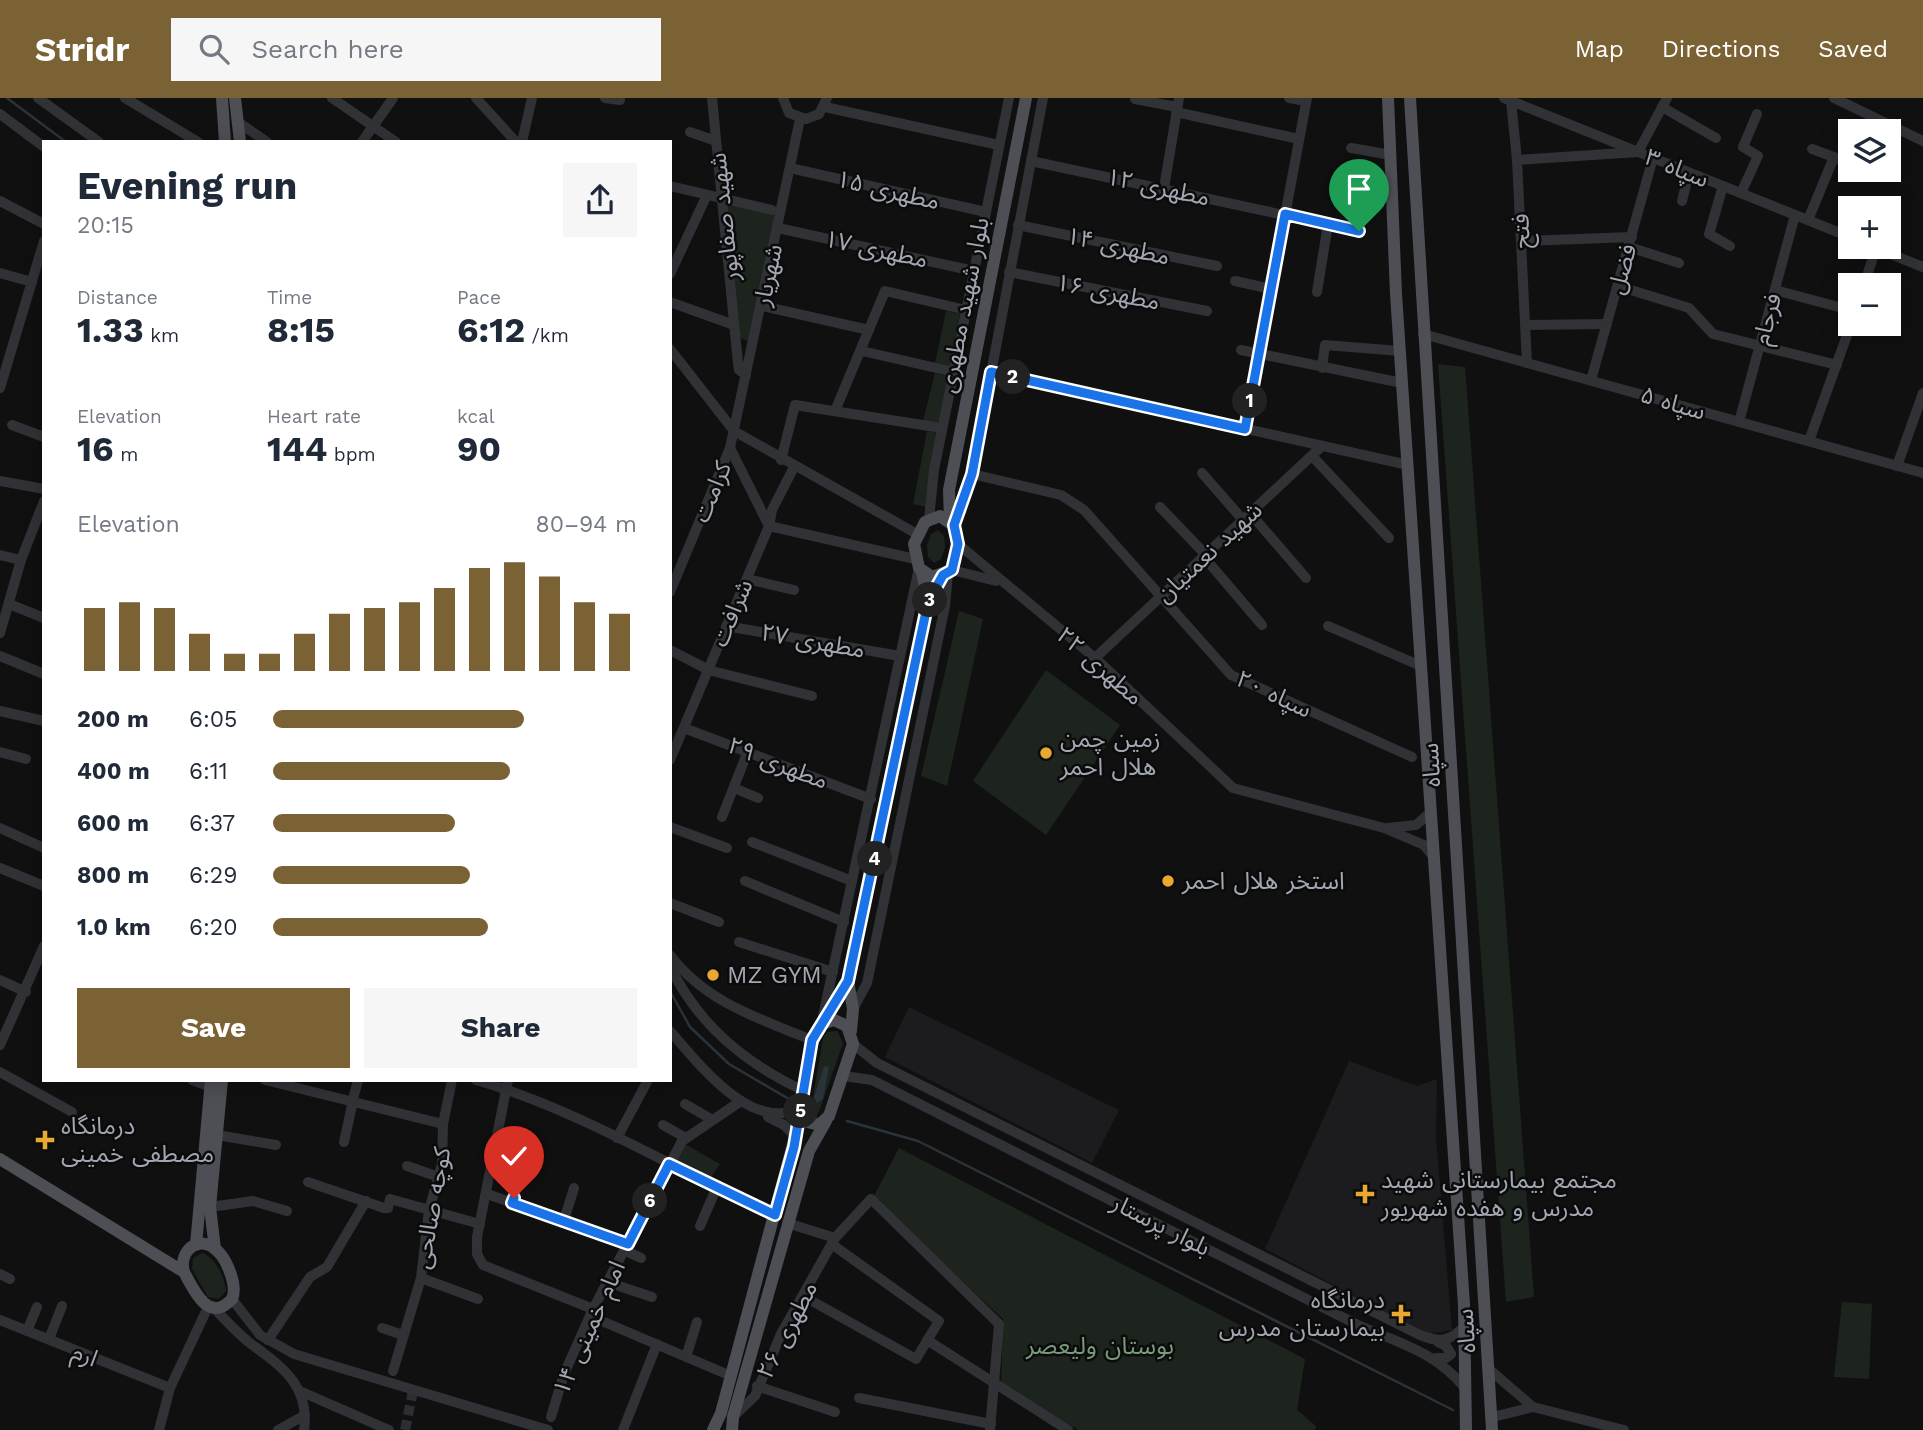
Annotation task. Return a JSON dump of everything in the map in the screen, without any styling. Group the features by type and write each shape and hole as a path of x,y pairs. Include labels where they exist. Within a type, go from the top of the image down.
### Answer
{"main road":[{"path":"222,98 225,140"},
{"path":"235,98 240,140"},
{"name":"بلوار شهید مطهری","path":"952,523 949,490 1026,98"},
{"name":"سپاه","path":"1388,98 1402,383 1465,1326 1468,1391 1466,1430"},
{"name":"سپاه","path":"1410,98 1492,1423"},
{"path":"928,602 919,566 917,534 932,518 949,490"},
{"path":"729,1420 731,1376 796,1137 812,1040 848,981 928,602 948,573 958,544 952,523 932,518"},
{"path":"919,566 932,577 948,573"},
{"path":"713,1430 729,1420 809,1151 826,1121 844,1076 852,1038 853,1009 848,981"},
{"path":"821,1024 841,1022 852,1038"},
{"path":"0,1159 154,1251 184,1272 198,1298 211,1308 232,1299 235,1286 215,1249 210,1207 222,1082"},
{"path":"184,1272 184,1257 196,1245 211,1084"},
{"path":"801,1111 811,1125 826,1121"},
{"path":"196,1245 215,1249"},
{"path":"154,1251 184,1257"}],"street":[{"path":"38,98 96,140"},
{"path":"125,98 195,140"},
{"path":"332,98 393,140"},
{"path":"363,140 393,98"},
{"path":"476,98 514,140"},
{"path":"522,140 532,98"},
{"path":"605,98 621,100"},
{"name":"شهید صفاپور","path":"712,98 739,370 746,375"},
{"path":"783,98 789,113 800,119 814,117 826,103 999,145"},
{"path":"932,518 942,428 1009,98"},
{"path":"952,523 972,474 1044,98"},
{"path":"1245,429 1306,100 1289,98"},
{"path":"1834,98 1923,141"},
{"path":"1135,99 1178,106 1299,139"},
{"name":"سپاه ۳","path":"1508,99 1838,232"},
{"name":"فتح","path":"1508,99 1517,160 1527,363"},
{"path":"1517,160 1638,152 1665,102 1716,138"},
{"path":"1164,188 1178,106"},
{"path":"0,114 42,146"},
{"path":"1741,193 1758,156 1743,148 1757,114"},
{"name":"شهریار","path":"734,431 800,119"},
{"path":"238,122 264,140"},
{"path":"690,132 716,141"},
{"path":"1350,148 1391,155"},
{"path":"1812,149 1838,158"},
{"path":"1808,220 1834,157"},
{"name":"فضل","path":"1591,380 1653,158"},
{"name":"مطهری ۱۲","path":"1031,161 1359,231"},
{"name":"مطهری ۱۵","path":"790,168 986,212"},
{"path":"1682,201 1689,173"},
{"path":"1723,186 1709,234 1730,246"},
{"path":"672,187 705,197 772,210"},
{"path":"672,270 705,197"},
{"path":"0,201 42,223"},
{"name":"فرجام","path":"1739,422 1795,215"},
{"path":"1317,292 1328,224"},
{"name":"مطهری ۱۴","path":"1018,225 1217,266"},
{"name":"مطهری ۱۷","path":"778,228 974,271"},
{"path":"1522,241 1630,242 1679,263"},
{"path":"1,380 42,248"},
{"path":"1901,256 1922,263"},
{"name":"مطهری ۱۶","path":"1009,272 1207,311"},
{"path":"0,273 32,282"},
{"path":"1235,281 1272,289"},
{"path":"1618,286 1689,308 1713,334 1837,365"},
{"path":"1775,290 1838,307"},
{"path":"835,411 885,291 966,310"},
{"path":"672,303 734,325"},
{"path":"762,306 869,330"},
{"path":"1527,325 1607,324"},
{"name":"سپاه ۵","path":"1423,334 1923,473"},
{"path":"1809,441 1847,336"},
{"path":"1322,368 1325,345 1400,351"},
{"path":"1241,350 1402,383"},
{"path":"862,351 954,372"},
{"path":"672,355 734,431 781,460 917,534"},
{"path":"991,372 1408,465"},
{"path":"1897,466 1923,393"},
{"path":"781,460 795,405 942,428"},
{"path":"12,425 42,436"},
{"name":"کرامت","path":"672,587 730,448 734,431"},
{"name":"شهید نعمتیان","path":"1095,658 1322,446"},
{"path":"730,448 769,526 919,566 821,1024"},
{"path":"1312,456 1389,538"},
{"name":"شرافت","path":"672,755 706,668 769,526 772,510 794,467"},
{"path":"1202,472 1306,578"},
{"name":"سپاه ۲۰","path":"972,474 1061,495 1084,510 1231,675 1412,757"},
{"path":"0,481 42,489"},
{"path":"0,633 21,560 42,506"},
{"path":"1160,507 1262,625"},
{"path":"958,544 1000,582"},
{"path":"0,555 21,560"},
{"path":"853,1009 867,984 945,606 948,573"},
{"name":"مطهری ۲۲","path":"948,573 1000,582 1095,658 1233,788 1384,828"},
{"path":"747,579 794,590"},
{"path":"9,604 42,617"},
{"name":"مطهری ۲۷","path":"726,626 900,656"},
{"path":"1328,626 1421,666"},
{"path":"672,651 706,668 812,696"},
{"path":"0,656 42,673"},
{"path":"0,711 42,721"},
{"name":"مطهری ۲۹","path":"684,727 871,799"},
{"path":"722,817 748,751"},
{"path":"0,752 26,759"},
{"path":"734,788 758,798"},
{"path":"1384,828 1416,825 1431,812"},
{"path":"0,828 42,847"},
{"path":"672,828 727,848"},
{"path":"1384,828 1424,845 1433,856"},
{"path":"752,842 852,881"},
{"path":"0,868 42,885"},
{"path":"745,881 844,922"},
{"path":"672,904 719,922"},
{"path":"739,943 833,972"},
{"path":"0,1045 42,951"},
{"path":"672,957 702,989 747,1014 812,1040"},
{"path":"672,969 697,1010 721,1038 768,1074 804,1091"},
{"path":"0,980 26,992"},
{"path":"672,1033 702,1067 741,1101 784,1125 796,1137"},
{"name":"بلوار پرستار","path":"852,1038 877,1063 1438,1342"},
{"path":"0,1072 72,1112"},
{"name":"بلوار پرستار","path":"844,1076 872,1080 1358,1325 1432,1357 1449,1367 1468,1391"},
{"path":"285,1082 443,1124"},
{"path":"344,1142 358,1082"},
{"name":"کوچه صالحی","path":"393,1371 421,1278 429,1210 445,1145 443,1124 452,1082"},
{"path":"617,1138 647,1082"},
{"path":"731,1376 483,1265 477,1254 479,1225 508,1084 716,1189 775,1215"},
{"name":"امام خمینی ۱۴","path":"551,1418 564,1374 591,1312 669,1164 687,1138 711,1119 741,1101"},
{"path":"685,1104 711,1119"},
{"path":"762,1114 785,1115 801,1111"},
{"path":"663,1125 687,1138"},
{"path":"217,1135 276,1145"},
{"path":"407,1166 439,1177"},
{"path":"512,1203 521,1171"},
{"path":"308,1182 384,1208 388,1208 390,1199 479,1225"},
{"path":"564,1220 574,1188"},
{"path":"700,1226 716,1189"},
{"path":"487,1194 564,1220 626,1247 641,1258"},
{"name":"مطهری ۲۶","path":"729,1420 755,1396 757,1386 803,1296 834,1242 871,1199 999,1324 993,1384"},
{"path":"210,1207 253,1201 287,1211"},
{"path":"249,1342 260,1342 310,1277 327,1267 366,1201"},
{"path":"787,1223 834,1242 939,1321 916,1359 803,1296"},
{"path":"1249,1270 1257,1253"},
{"path":"421,1278 478,1299"},
{"path":"607,1282 652,1297"},
{"path":"232,1299 264,1338 329,1367 548,1430"},
{"path":"49,1339 62,1306"},
{"path":"27,1331 37,1307"},
{"path":"159,1430 170,1388 211,1308 283,1368 302,1392 389,1430"},
{"name":"ارم","path":"0,1320 170,1388"},
{"path":"686,1357 697,1322"},
{"path":"1438,1342 1450,1339 1465,1326"},
{"path":"382,1328 403,1335"},
{"path":"927,1340 1069,1430"},
{"path":"1432,1357 1446,1359 1451,1354 1446,1346 1438,1342"},
{"path":"624,1430 657,1345"},
{"path":"1490,1370 1533,1406 1624,1430"},
{"path":"859,1398 991,1427 993,1384"},
{"path":"757,1386 835,1412"},
{"path":"302,1392 304,1430"},
{"path":"1492,1423 1533,1406"},
{"path":"278,1430 305,1415"}],"shaded area":[{"path":"909,1007 1119,1110 1092,1163 885,1057"},
{"name":"مجتمع بیمارستانی شهید مدرس و هفده شهریور","path":"1349,1061 1417,1086 1437,1079 1436,1138 1452,1330 1427,1334 1265,1249"},
{"path":"824,1066 829,1067 823,1099 817,1103 814,1097"}],"green space":[{"path":"727,204 775,215 749,341 740,338"},
{"path":"946,311 960,314 950,366 935,363"},
{"path":"1438,364 1465,367 1534,1297 1506,1302"},
{"path":"935,373 949,376 939,424 923,421"},
{"path":"927,431 938,433 926,507 913,504"},
{"path":"938,530 944,536 945,548 941,559 934,563 928,557 927,545 931,534"},
{"path":"959,611 983,619 947,786 921,776"},
{"name":"زمین چمن هلال احمر","path":"1046,670 1120,725 1046,835 973,781"},
{"path":"837,1031 843,1043 819,1112 814,1115 811,1109 823,1038 827,1032"},
{"path":"683,1143 720,1164 707,1183 671,1164"},
{"name":"بوستان ولیعصر","path":"899,1148 1305,1359 1297,1410 1316,1426 1315,1430 1079,1430 1001,1386 1003,1319 873,1198"},
{"path":"202,1253 215,1263 224,1280 226,1291 219,1299 208,1297 192,1269 193,1258"},
{"path":"1842,1302 1872,1304 1869,1379 1834,1377"}],"waterway":[{"path":"7,98 63,140"},
{"path":"672,995 690,1027 729,1064 794,1102"},
{"path":"847,1121 918,1141 1453,1410"}],"tunnel":[{"path":"405,1430 413,1391"}],"place":[{"name":"زمین چمن هلال احمر","path":"1046,753"},
{"name":"استخر هلال احمر","path":"1168,881"},
{"name":"MZ GYM","path":"713,975"},
{"name":"درمانگاه مصطفی خمینی","path":"45,1140"},
{"name":"مجتمع بیمارستانی شهید مدرس و هفده شهریور","path":"1365,1194"},
{"name":"درمانگاه بیمارستان مدرس","path":"1401,1314"}],"route":[{"path":"514,1198 512,1203 628,1244 669,1164 707,1185 775,1215 801,1114 812,1040 816,1029 848,981 928,602 943,575 952,570 957,554 958,540 954,525 972,474 991,372 1245,429 1285,214 1359,231"}]}
